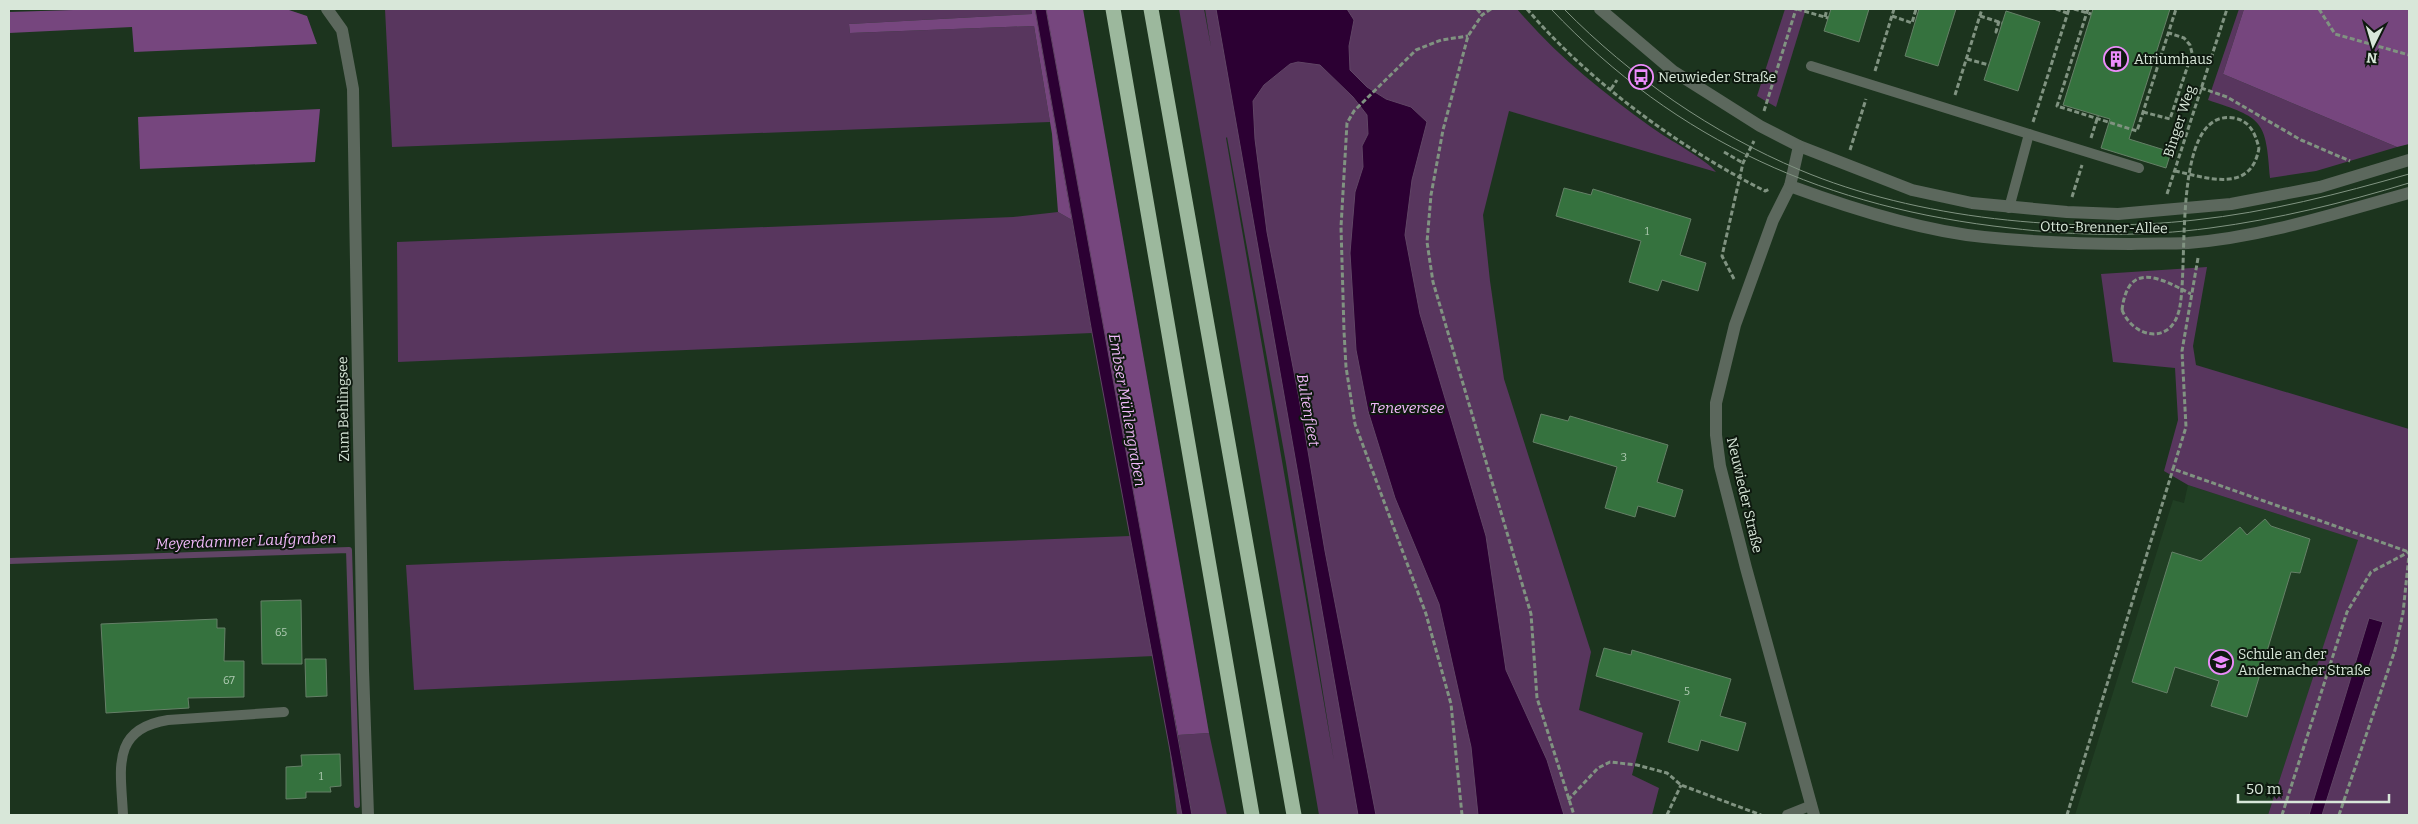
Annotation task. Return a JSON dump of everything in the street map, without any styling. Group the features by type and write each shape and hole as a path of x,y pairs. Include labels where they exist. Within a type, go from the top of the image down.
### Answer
{"highway":[{"path":"1113,9 1252,815"},
{"path":"1151,9 1294,815"}],"street":[{"name":"Zum Behlingsee","path":"327,9 342,30 353,90 362,670 368,815"},
{"name":"Otto-Brenner-Allee","path":"1600,9 1673,71 1760,126 1799,146 1912,190 1972,203 2009,208 2118,214 2161,211 2232,204 2320,187 2409,160"},
{"path":"1790,186 1799,146"},
{"name":"Otto-Brenner-Allee","path":"1790,186 1822,198 1911,223 1982,237 2073,244 2202,241 2278,229 2405,194"},
{"name":"Neuwieder Straße","path":"1790,186 1773,220 1726,356 1716,403 1716,435 1720,466 1813,810"}],"lane":[{"path":"1811,66 2139,168"},
{"path":"2009,208 2029,134"},
{"path":"123,815 121,759 124,746 132,736 143,728 155,722 168,720 284,712"},
{"path":"1787,815 1813,810"}],"path":[{"path":"1477,9 1482,15"},
{"path":"1491,9 1482,15 1468,36 1444,130 1431,195 1427,242 1433,282 1531,614 1537,698 1574,815"},
{"path":"1527,9 1567,50 1639,112 1740,178 1765,191 1784,185 1790,186"},
{"path":"1744,300 1722,256 1743,163 1760,126 1796,9 1827,18 1828,9"},
{"path":"1892,16 1913,23 1916,9"},
{"path":"1951,110 1982,9"},
{"path":"2029,134 2068,11 2056,9"},
{"path":"2074,9 2089,12 2057,106 2137,131 2176,9"},
{"name":"Binger Weg","path":"2161,211 2227,9"},
{"path":"2319,9 2335,34 2409,55"},
{"path":"1980,16 2000,22 1996,32 1999,33"},
{"path":"2144,112 2170,119 2178,91 2190,61 2192,53 2190,45 2184,38 2168,33"},
{"path":"1462,815 1451,704 1426,614 1355,424 1346,367 1341,227 1347,122 1354,111 1416,50 1441,40 1468,36"},
{"path":"1967,59 1989,65"},
{"path":"1611,89 1617,80"},
{"path":"2201,88 2227,97 2301,140 2352,162 2366,173"},
{"path":"2175,171 2224,180 2248,172 2257,162 2260,148 2256,134 2247,123 2234,118 2223,118 2208,123 2196,144 2186,200 2184,279 2178,316 2171,326 2162,332 2150,334 2136,330 2127,321 2122,310 2129,286 2138,278 2152,276 2172,283 2191,294"},
{"path":"1724,152 1743,163"},
{"path":"2066,815 2186,427 2182,351 2202,241"},
{"path":"2173,469 2409,553"},
{"path":"2282,815 2347,612 2372,572 2409,553"},
{"path":"2339,815 2395,650 2403,613 2409,553"},
{"path":"1568,800 1598,768 1610,762 1637,765 1667,774 1681,784 1759,815"},
{"path":"1667,815 1681,784"}],"shaded area":[{"path":"105,9 286,9 307,16 317,44 134,52 132,27 9,33 9,12"},
{"path":"385,9 1031,9 1032,14 849,24 850,33 1034,26 1050,122 392,147"},
{"path":"1031,9 1035,9 1072,220 1058,212 1052,134 1034,26 850,33 849,24 1032,14"},
{"path":"1046,9 1083,9 1209,733 1178,735 1123,441"},
{"path":"1179,9 1204,9 1211,47 1205,9 1517,9 1547,42 1597,86 1651,127 1704,161 1716,172 1509,111 1483,215 1504,379 1591,652 1579,710 1643,733 1632,775 1659,788 1652,815 1319,815","holes":["1227,137 1286,463 1334,761"]},
{"path":"1785,9 1806,9 1776,107 1757,96"},
{"path":"2239,9 2244,9 2223,74 2397,147 2316,171 2270,178 2266,144 2258,124 2251,117 2208,100"},
{"path":"2244,9 2409,9 2409,144 2397,147 2223,74"},
{"path":"320,109 315,162 140,169 138,117"},
{"path":"1058,212 1072,220 1092,333 398,362 397,242 1013,217"},
{"path":"2207,267 2193,346 2196,365 2409,429 2409,815 2268,815 2358,540 2188,485 2164,471 2178,420 2175,368 2113,362 2101,274"},
{"name":"Schule an der Andernacher Straße","path":"2188,485 2359,540 2268,815 2075,815 2173,500 2184,503"},
{"path":"1130,536 1154,656 414,690 406,565"},
{"path":"1209,733 1227,815 1192,815 1178,735"},
{"path":"1168,736 1182,812 1182,815 1177,815"}],"water":[{"path":"1035,9 1046,9 1192,815 1182,815 1092,333"},
{"name":"Teneversee","path":"1216,9 1347,9 1354,20 1349,46 1350,70 1367,87 1386,99 1411,107 1427,122 1412,180 1405,235 1420,314 1486,536 1506,670 1547,760 1564,815 1478,815 1471,747 1439,604 1395,498 1368,411 1356,350 1350,253 1355,192 1363,167 1362,146 1368,134 1367,115 1353,97 1320,65 1298,62 1290,64 1264,85 1253,101 1255,139 1267,232 1299,398 1325,551 1376,815 1358,815"},
{"path":"2369,618 2383,622 2322,815 2309,815"}],"building":[{"path":"1831,9 1869,9 1859,42 1824,31"},
{"path":"1919,9 1956,9 1938,66 1905,56"},
{"name":"Atriumhaus","path":"2093,9 2170,9 2129,139 2171,152 2166,168 2101,148 2110,119 2063,105"},
{"path":"2006,11 2040,22 2018,91 1984,80"},
{"path":"1564,188 1591,195 1593,189 1691,219 1680,255 1706,263 1698,291 1662,280 1658,291 1629,282 1641,241 1556,216"},
{"path":"1541,414 1568,421 1570,416 1668,445 1657,482 1683,490 1675,517 1638,506 1635,517 1605,508 1617,467 1533,442"},
{"path":"2265,519 2271,526 2310,539 2300,573 2291,572 2247,717 2211,706 2219,681 2175,667 2167,693 2132,682 2172,552 2201,561 2240,527 2247,535"},
{"path":"301,600 302,664 262,664 261,601"},
{"path":"217,619 217,628 225,628 224,661 244,661 244,697 188,698 189,708 106,713 101,624"},
{"path":"1604,648 1631,655 1632,650 1731,679 1720,716 1746,723 1738,751 1701,740 1698,751 1668,742 1680,701 1596,676"},
{"path":"305,659 326,659 327,696 306,697"},
{"path":"340,754 341,786 330,787 331,792 306,792 306,798 286,799 286,767 302,766 301,755"}],"waterway":[{"name":"Meyerdammer Laufgraben","path":"9,561 349,550 357,805"}],"tram line":[{"path":"1551,9 1600,56 1651,97 1704,132 1760,161 1818,185 1879,204 1943,218 2060,233 2160,233 2210,228 2285,215 2335,204 2409,183"},
{"path":"1564,9 1617,58 1645,80 1704,121 1735,139 1800,170 1845,187 1943,211 1994,219 2046,223 2147,224 2223,217 2277,207 2409,174"}],"place":[{"name":"Atriumhaus","path":"2116,59"},
{"name":"Neuwieder Straße","path":"1641,77"},
{"name":"Schule an der Andernacher Straße","path":"2221,662"}],"water label":[{"name":"Embser Mühlengraben","path":"1127,410"},
{"name":"Bultenfleet","path":"1308,410"}]}
